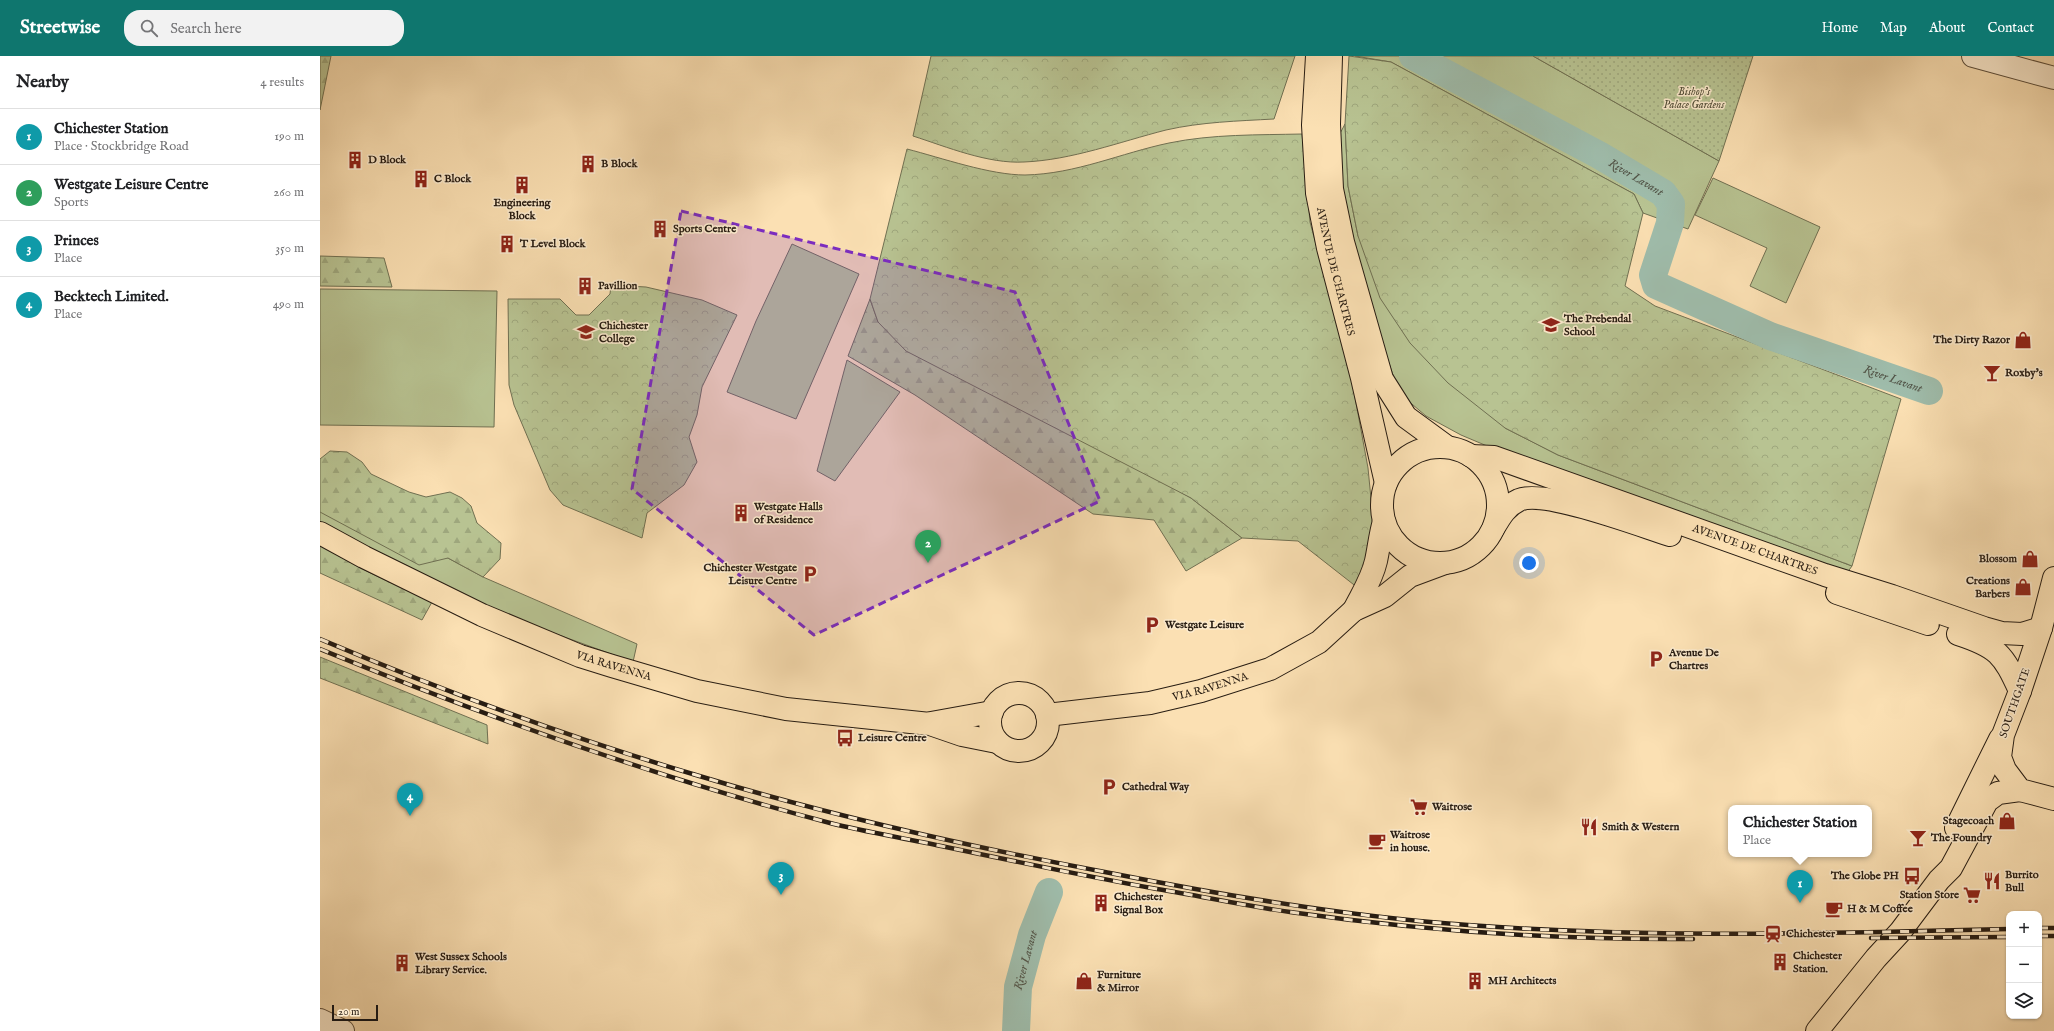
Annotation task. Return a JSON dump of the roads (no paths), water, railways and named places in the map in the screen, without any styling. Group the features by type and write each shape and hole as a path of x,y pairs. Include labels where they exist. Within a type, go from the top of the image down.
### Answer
{"main road":[{"name":"AVENUE DE CHARTRES","path":"1317,56 1313,126 1317,193 1328,248 1362,378 1386,483"},
{"name":"AVENUE DE CHARTRES","path":"1332,56 1329,124 1332,189 1343,242 1382,379 1406,417 1447,447"},
{"path":"1432,447 1447,447 1471,456 1484,466 1493,480 1498,496 1498,513 1493,529 1483,544 1470,555 1445,563 1425,561 1407,553 1393,539 1384,521 1382,496 1386,483 1393,470 1404,459 1417,451 1432,447"},
{"name":"AVENUE DE CHARTRES","path":"1471,456 1494,457 1825,575 1898,597 1984,628 2002,633 2022,634 2041,628"},
{"name":"AVENUE DE CHARTRES","path":"1493,529 1507,507 1520,499 1539,498 1583,506 1976,640 1989,646 2002,657 2020,691"},
{"name":"VIA RAVENNA","path":"1354,610 1369,582 1374,568 1378,539 1384,521"},
{"name":"VIA RAVENNA","path":"320,533 364,557 482,615 580,656 697,691 786,709 930,724 962,735 997,742"},
{"name":"VIA RAVENNA","path":"1047,715 1150,703 1201,691 1270,670 1319,642 1354,610 1385,596 1410,576 1445,563"},
{"name":"SOUTHGATE","path":"2020,790 2001,765 2000,756 2003,735 2020,691 2041,628 2054,578"},
{"path":"1022,694 1038,700 1044,707 1048,724 1044,736 1037,745 1029,750 1012,751 997,742 990,727 992,712 997,704 1004,698 1022,694"},
{"name":"VIA RAVENNA","path":"930,724 992,712"},
{"path":"1939,880 1942,858 1991,754 2003,735"},
{"path":"1817,1031 1925,900 1939,880 1951,868 1987,801 1998,793 2020,790 2054,799"}],"street":[{"path":"1973,56 2054,78"},
{"path":"320,1020 343,1031"}],"waterway":[{"name":"River Lavant","path":"1413,56 1599,155 1663,193 1671,204 1670,223 1653,275 1656,285 1770,336 1929,391"},
{"name":"River Lavant","path":"1927,395 1929,391"},
{"name":"River Lavant","path":"1016,1031 1018,987 1032,935 1049,892"}],"railway":[{"path":"320,639 459,695 553,729 747,790 902,830 1058,863 1225,894 1302,907 1380,917 1493,927 1566,931 1714,934 2006,929"},
{"path":"320,649 508,722 636,766 765,805 857,829 1130,884 1256,907 1340,919 1441,929 1542,936 1693,939"},
{"path":"2042,928 2054,928"},
{"path":"2042,936 2054,936"},
{"path":"1871,938 2006,937"}],"place":[{"name":"D Block","path":"355,160"},
{"name":"B Block","path":"588,164"},
{"name":"C Block","path":"421,179"},
{"name":"Engineering Block","path":"522,185"},
{"name":"Sports Centre","path":"660,229"},
{"name":"T Level Block","path":"507,244"},
{"name":"Pavillion","path":"585,286"},
{"name":"The Prebendal School","path":"1551,325"},
{"name":"Chichester College","path":"586,332"},
{"name":"The Dirty Razor","path":"2023,340"},
{"name":"Roxby's","path":"1992,373"},
{"name":"Westgate Halls of Residence","path":"741,513"},
{"name":"Blossom","path":"2030,559"},
{"name":"Westgate Leisure Centre","path":"928,563"},
{"name":"Chichester Westgate Leisure Centre","path":"810,574"},
{"name":"Creations Barbers","path":"2023,587"},
{"name":"Westgate Leisure","path":"1152,625"},
{"name":"Avenue De Chartres","path":"1656,659"},
{"name":"Leisure Centre","path":"845,738"},
{"name":"Cathedral Way","path":"1109,787"},
{"name":"Waitrose","path":"1419,807"},
{"name":"Becktech Limited.","path":"410,816"},
{"name":"Stagecoach","path":"2007,821"},
{"name":"Smith & Western","path":"1589,827"},
{"name":"The Foundry","path":"1918,838"},
{"name":"Waitrose in house.","path":"1377,841"},
{"name":"The Globe PH","path":"1912,876"},
{"name":"Burrito Bull","path":"1992,881"},
{"name":"Princes","path":"781,895"},
{"name":"Station Store","path":"1972,895"},
{"name":"Chichester Signal Box","path":"1101,903"},
{"name":"Chichester Station","path":"1800,903"},
{"name":"H & M Coffee","path":"1834,909"},
{"name":"Chichester","path":"1773,934"},
{"name":"Chichester Station.","path":"1780,962"},
{"name":"West Sussex Schools Library Service.","path":"402,963"},
{"name":"Furniture & Mirror","path":"1084,981"},
{"name":"MH Architects","path":"1475,981"}],"park label":[{"name":"Bishop's Palace Gardens","path":"1694,98"}]}
